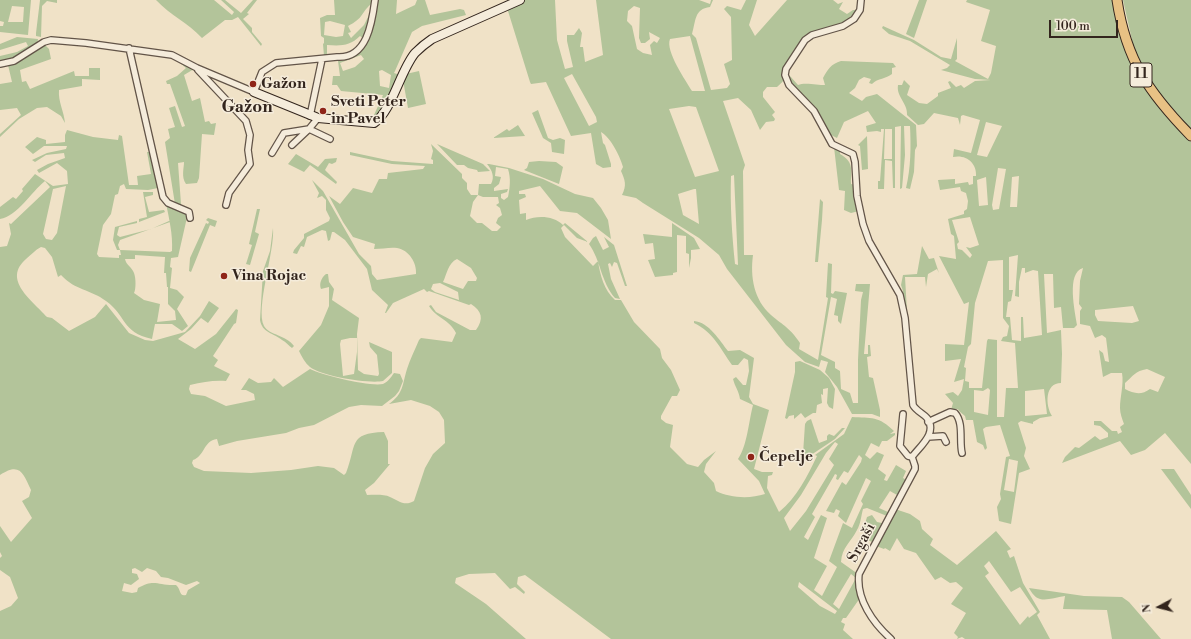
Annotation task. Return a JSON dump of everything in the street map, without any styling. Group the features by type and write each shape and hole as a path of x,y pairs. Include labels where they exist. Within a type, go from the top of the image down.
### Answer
{"main road":[{"name":"11","path":"1117,0 1126,42 1144,79 1167,111 1191,136"}],"street":[{"path":"254,92 262,72 276,63 346,57 358,50 365,41 371,25 375,0"},
{"path":"0,64 14,61 44,42 51,40 129,48 172,55 197,68 314,117 374,123 383,113 415,54 432,39 520,0"},
{"path":"861,0 860,10 854,19 843,26 812,35 805,40 786,69 785,75 789,85 814,111 832,144 853,154 856,162 858,196 863,224 869,241 901,302 913,405 915,409 927,418 930,430 928,437 912,457 908,456 900,446 903,414"},
{"path":"129,48 163,197 168,203 189,212 190,218"},
{"path":"292,146 308,129 314,117 322,59"},
{"path":"197,68 246,121 250,135 248,150 250,164 229,193 226,205"},
{"path":"272,153 284,134 308,129 330,139"},
{"path":"928,422 950,412 956,413 960,422 960,444 962,453"},
{"path":"928,437 943,436 946,442"},
{"name":"Srgaši","path":"891,639 876,623 867,609 860,592 859,580 860,574 915,470 916,466 912,457"}],"green space":[{"path":"0,0 31,0 28,35 0,32 0,26 3,26 4,22 0,21","holes":["12,6 24,7 23,22 8,22"]},
{"path":"40,0 57,0 57,3 47,1 42,6 41,37 36,36"},
{"path":"156,0 214,0 232,15 234,12 221,0 225,0 241,13 253,0 257,0 247,13 249,14 243,19 252,28 252,32 262,44 261,46 238,17 232,20 225,20 202,38"},
{"path":"334,0 372,0 371,4 359,18 348,26 351,32 348,33 351,38 364,25 370,13 364,39 360,36 349,44 327,45 327,57 324,56 324,38 321,36 320,18 327,15 335,15","holes":["330,21 345,25 343,36 336,37 324,35 325,22"]},
{"path":"377,0 397,0 396,14 415,5 417,0 425,0 430,15 460,9 464,10 466,15 422,26 412,32 394,73 400,75 376,117 374,115 383,95 341,91 337,85 332,85 333,76 340,76 338,61 348,59 356,55 363,48 372,29","holes":["361,55 364,59 355,67 343,71 340,63","382,70 391,75 389,88 380,86 379,71"]},
{"path":"523,0 555,0 557,40 565,69 573,67 567,35 574,35 579,28 582,33 580,47 583,47 585,62 603,55 596,0 699,0 710,4 711,0 713,0 710,7 701,10 696,16 692,34 696,38 711,90 727,88 730,84 724,64 732,60 731,17 724,9 727,6 741,10 746,0 757,0 749,25 755,36 787,0 833,0 838,4 843,2 839,9 847,14 853,10 857,10 852,16 841,24 807,34 799,47 787,76 777,87 767,87 763,92 763,97 775,112 772,115 775,119 774,121 766,122 760,130 751,110 738,98 723,101 745,165 743,171 744,255 753,255 752,272 754,288 757,295 765,309 787,328 800,343 799,349 818,360 828,298 826,297 828,263 832,264 831,293 833,294 835,291 847,293 841,324 838,321 838,316 834,315 837,299 831,297 821,355 835,362 835,368 840,371 841,389 850,393 853,403 858,403 858,360 861,300 863,292 855,291 856,284 870,284 864,354 868,354 868,345 870,345 871,356 867,357 869,377 873,378 880,410 880,417 872,414 852,414 837,387 825,372 828,362 821,360 819,367 805,362 786,345 727,269 719,255 699,238 636,198 622,195 625,185 621,171 623,167 620,158 608,138 601,132 603,143 611,164 611,167 603,168 596,164 591,133 571,136 546,82 531,84 508,8","holes":["634,6 640,8 639,38 641,43 645,43 650,39 649,32 660,38 657,43 654,41 650,45 652,55 643,53 637,49 632,26 627,21 628,11","690,36 705,91 692,91 673,58 669,44 670,39","572,74 596,117 597,122 589,126 564,78","689,106 696,107 719,171 695,177 669,109","734,175 738,265 735,264 734,253 731,176","696,189 699,224 683,215 678,194"]},
{"path":"919,0 927,0 914,38 906,34"},
{"path":"967,0 1113,0 1117,23 1123,43 1139,78 1161,110 1191,142 1191,464 1165,433 1145,450 1131,455 1120,441 1062,463 1065,457 1075,447 1079,448 1095,436 1100,440 1108,437 1108,433 1100,426 1094,425 1094,421 1101,421 1112,431 1117,431 1118,434 1122,432 1120,427 1124,424 1120,408 1122,373 1111,373 1103,377 1099,350 1103,353 1105,361 1109,362 1106,338 1102,335 1095,338 1090,326 1080,324 1080,311 1082,308 1079,304 1080,281 1083,268 1078,271 1073,285 1077,325 1074,328 1063,328 1061,307 1054,308 1053,274 1044,274 1047,333 1061,330 1061,383 1056,384 1049,391 1048,406 1052,416 1040,418 1033,422 1033,424 1021,421 1018,423 1026,448 1024,456 1030,469 1019,473 1011,524 999,521 997,507 1001,499 1000,494 1006,457 1010,456 1000,425 986,427 983,429 987,448 985,450 983,445 977,442 973,420 966,420 965,416 958,409 951,410 953,403 945,394 953,392 958,396 962,390 964,379 954,382 961,359 945,361 945,344 964,345 969,302 964,304 939,256 956,259 954,236 951,234 948,219 964,214 964,211 967,209 968,201 966,193 961,191 960,187 940,190 938,180 955,179 955,184 968,182 969,185 973,184 973,176 976,176 976,171 973,163 966,158 958,156 953,157 954,149 971,153 980,120 963,115 961,116 960,125 958,118 934,113 924,124 918,125 907,115 906,107 900,97 898,89 898,85 902,85 904,80 910,86 907,95 919,103 927,104 938,96 938,93 951,88 948,82 950,81 956,87 961,85 964,88 975,81 991,80 975,79 941,70 950,65 910,41 889,34 882,28 883,26 914,40 941,57 951,59 957,38 957,59 955,61 988,79 991,73 996,46 981,41 990,10 966,2","holes":["986,122 1002,126 987,157 977,155","998,168 1006,169 999,209 993,210 992,205","1019,176 1017,207 1010,207 1012,177","986,177 988,205 979,206 977,180","970,217 979,245 970,248 966,247 972,255 970,258 962,250 958,249 957,244 959,242 952,220","1018,255 1015,296 1019,297 1019,282 1022,268 1025,268 1025,273 1033,270 1038,271 1042,335 1024,338 1023,317 1021,317 1021,341 1012,340 1010,317 1006,317 1008,302 1011,301 1013,290 1009,290 1009,257","1003,260 1003,318 1009,326 1007,336 1003,337 1001,341 1015,343 1018,388 1006,388 1004,417 997,417 997,340 988,339 987,341 982,388 969,388 969,382 965,381 966,368 964,367 968,347 971,344 975,303 988,261","1133,306 1139,321 1132,323 1098,321 1095,315 1095,310","1147,369 1165,377 1158,392 1150,389 1138,393 1125,389 1125,383 1134,374","988,388 990,390 988,415 974,412 974,390 983,391","1044,389 1047,414 1025,416 1025,391","1009,459 1018,461 1014,492 1004,490"]},
{"path":"1123,0 1191,0 1191,131 1155,92 1135,53"},
{"path":"17,37 38,39 37,45 12,60 0,62 0,56 17,52 28,46 26,42 0,50 0,44"},
{"path":"45,45 49,49 51,59 20,70 22,82 26,81 30,89 74,71 75,76 89,76 89,68 100,68 100,80 82,79 82,86 59,90 59,99 64,114 65,123 61,116 47,107 37,108 19,119 0,137 0,134 21,115 17,108 0,110 0,84 12,82 8,65"},
{"path":"841,61 893,63 896,67 892,68 892,74 872,84 869,83 871,79 864,77 859,80 855,88 849,93 862,101 866,97 877,94 916,125 917,146 915,150 914,172 910,189 906,188 910,157 910,126 904,126 905,155 902,188 900,189 901,126 895,127 895,188 893,188 892,161 885,160 884,189 878,189 884,129 881,129 881,132 867,132 866,126 876,123 868,111 844,122 837,138 829,134 818,113 794,86 789,78 790,76 798,85 825,85 823,78 830,67","holes":["885,129 892,129 892,159 884,159"]},
{"path":"182,62 194,69 184,75 192,101 200,98 205,122 209,121 211,124 216,123 214,135 202,134 199,178 197,183 186,184 183,176 184,162 178,163 181,204 178,205 175,204 165,142 170,138 168,129 175,127 169,108 175,106 182,127 185,126 170,84 167,84 166,81 177,76 186,68 180,63"},
{"path":"419,71 426,104 408,108 403,80 406,74"},
{"path":"538,110 548,138 553,140 560,138 565,140 564,154 552,152 551,143 543,138 532,113"},
{"path":"518,125 525,136 493,138 507,129 509,131"},
{"path":"67,130 93,137 118,140 119,135 122,136 129,185 138,185 137,176 151,174 147,152 151,152 158,188 148,190 126,189 124,184 120,186 118,194 115,195 111,214 103,225 97,254 99,257 119,258 119,255 121,255 120,250 170,252 172,251 172,245 170,222 166,203 188,213 178,257 171,258 170,267 172,268 170,288 177,290 184,297 177,309 188,326 182,331 172,324 155,324 152,339 135,332 129,328 118,312 106,301 72,284 61,275 58,277 52,257 45,248 41,247 26,259 19,267 17,275 18,282 27,297 47,317 52,318 69,331 95,317 106,304 129,333 145,340 153,341 185,332 200,316 209,301 219,308 208,323 201,318 191,329 178,339 195,349 216,334 236,309 238,310 236,323 213,356 218,360 214,366 230,374 226,381 213,381 190,385 189,389 191,394 205,396 226,406 255,400 254,394 246,390 241,390 249,378 258,383 271,382 274,378 283,387 310,369 346,380 368,384 383,384 394,373 400,374 403,381 399,391 382,406 361,405 349,407 314,425 299,428 286,433 237,441 219,446 217,439 212,440 206,445 200,455 193,460 192,463 194,467 204,471 251,473 318,466 334,468 344,475 346,473 353,448 359,438 372,433 384,432 388,441 388,464 390,464 374,483 365,490 367,495 385,495 404,503 414,501 425,468 433,454 445,443 444,420 439,412 430,406 411,400 389,404 400,392 408,365 419,340 421,338 452,342 456,333 450,324 435,314 429,306 431,305 436,312 470,330 476,330 479,326 481,319 480,312 471,304 469,305 429,291 427,292 424,289 393,303 385,313 388,305 372,290 367,269 345,240 334,232 332,232 330,240 328,241 326,231 322,230 307,237 304,247 301,246 297,254 293,253 304,238 304,234 329,221 330,218 326,210 326,200 322,196 317,198 319,193 312,180 323,191 359,254 371,266 372,274 377,280 416,274 414,261 409,254 401,249 374,249 375,244 353,237 329,196 340,204 353,188 372,193 379,179 387,179 388,173 423,169 425,166 392,164 350,155 350,152 392,161 433,164 433,160 431,159 433,151 431,144 462,174 462,178 467,183 467,189 471,195 478,195 479,184 491,184 493,176 492,171 487,164 489,164 509,168 543,179 575,194 593,198 608,220 611,239 577,213 560,211 540,186 519,191 519,194 525,194 526,197 519,200 520,214 526,213 526,220 536,217 546,217 551,218 563,225 565,223 588,242 577,238 564,225 561,228 565,237 593,266 598,261 601,277 608,292 615,300 621,300 634,322 660,349 662,358 671,370 680,390 677,396 672,396 661,416 661,419 666,423 673,425 670,447 687,464 698,467 704,460 716,451 706,464 704,472 714,483 716,491 727,495 740,497 753,497 765,494 759,481 738,459 746,441 753,405 740,399 733,379 736,377 743,385 746,385 749,371 748,360 744,358 738,365 732,365 711,336 694,323 694,321 699,322 709,328 718,337 728,351 740,350 754,358 749,397 753,404 769,410 754,469 762,472 773,472 772,475 768,476 767,488 779,512 791,500 801,486 817,456 815,455 844,434 852,417 879,420 894,431 890,434 895,433 895,435 887,441 882,441 879,447 871,443 865,455 870,459 877,452 884,455 878,469 886,475 884,480 887,481 896,465 906,471 903,478 908,481 874,543 868,540 866,541 868,537 866,536 867,532 864,527 867,517 872,515 877,522 882,523 887,516 867,508 863,509 858,527 843,552 841,562 858,574 860,598 846,618 843,618 841,622 845,624 843,630 853,639 611,639 525,575 518,577 517,584 525,592 524,594 515,587 510,589 495,573 469,574 456,578 455,583 486,604 526,639 0,639 0,611 11,606 18,598 10,577 0,570 0,558 2,556 0,552 0,526 11,542 32,518 22,501 29,497 31,490 23,474 20,471 12,469 0,475 0,247 7,246 11,234 9,223 11,224 50,187 45,181 18,209 7,217 0,219 0,207 13,197 16,199 23,191 22,189 35,174 53,186 68,184 67,171 57,163 39,173 37,170 65,158 64,153 46,155 35,162 32,160 47,153 66,149 67,146 44,146 33,154 25,147 37,137 46,140 46,144 65,142","holes":["496,167 508,169 509,172 509,194 504,200 501,198 501,194 507,192 508,189 494,191 494,188 499,184 501,177 495,176","66,186 57,233 52,240 46,239 43,234 53,189","478,195 483,197 498,197 499,203 496,205 500,208 502,215 498,218 496,223 501,227 497,231 492,231 482,223 477,223 470,216 473,202","135,255 165,257 164,273 166,273 168,287 168,304 175,311 176,320 157,322 160,304 144,300 134,293 135,275 125,259 135,259","457,259 471,268 477,278 476,281 468,281 463,289 443,282 450,266","440,283 458,292 459,300 435,292 431,289 433,284","835,442 838,444 829,459 834,465 806,511 790,531 784,518 801,495 826,453","859,455 862,458 861,462 846,485 842,482 826,511 834,513 836,509 840,511 838,516 846,523 866,478 871,481 861,501 863,504 852,528 843,523 829,561 837,567 822,596 814,590 827,566 814,558 827,518 821,515 808,540 804,537 815,517 812,514 835,474 837,475 836,479 838,480 844,471 848,473","890,491 897,495 888,512 879,508","135,568 142,572 147,568 156,571 161,577 186,585 197,581 200,583 188,590 186,595 182,595 176,585 157,583 149,583 144,585 138,588 137,592 132,593 122,591 124,583 131,585 139,579 137,574 132,573 132,569","851,574 856,578 839,609 833,604","799,582 837,611 835,614 820,606 798,587"]},
{"path":"867,136 868,169 862,170 860,146 858,145"},
{"path":"437,144 483,164 490,171 478,172 477,170 468,168 464,165 457,165"},
{"path":"834,147 840,149 840,154 850,163 851,184 855,185 859,211 851,213 844,210 845,191 839,190"},
{"path":"296,154 318,167 325,159 337,158 336,162 332,164 329,163 325,170 337,182 336,184 310,165 304,172 288,164"},
{"path":"529,162 556,162 563,167 559,184 524,170 527,168"},
{"path":"143,192 153,192 153,195 145,197 149,212 164,210 165,212 139,222 139,219 147,217"},
{"path":"820,199 823,202 822,220 818,262 815,262"},
{"path":"257,209 260,209 255,232 259,234 250,265 246,264 252,245 249,244"},
{"path":"208,218 217,221 215,227 210,225 191,272 189,271 190,258 206,223 208,224 209,222 206,220"},
{"path":"137,221 137,223 119,227 117,235 120,237 149,229 120,240 118,245 120,250 117,250 113,240 115,227"},
{"path":"169,221 170,222 153,228"},
{"path":"672,223 694,238 700,249 691,250 689,268 689,254 686,253 686,236 677,235 677,272 673,273 673,275 655,277 648,260 655,259 653,243 645,244 643,234 672,237"},
{"path":"273,228 273,238 263,294 262,318 266,329 291,342 294,346 292,348 263,328 260,320 263,271 270,251"},
{"path":"596,236 603,250 609,247 604,237 614,245 627,286 625,286 617,263 614,262 612,267 610,263 608,264 611,279 620,299 615,298 610,292 596,257 589,244"},
{"path":"922,246 929,259 934,258 939,273 937,269 928,274 926,287 925,277 905,277 907,311 905,311 901,285 903,275 917,274"},
{"path":"326,274 328,274 329,282 334,289 332,300 359,318 357,334 358,370 364,374 378,376 379,374 377,355 370,347 369,342 392,352 392,373 383,381 376,382 334,376 310,367 302,358 299,351 321,325 329,306 329,287 321,289 320,287 321,281","holes":["357,338 354,374 343,376 340,344 341,340"]},
{"path":"800,361 820,370 829,378 835,389 833,409 829,407 827,403 828,388 823,389 823,395 821,394 822,403 817,405 816,413 813,413 805,418 801,413 794,419 794,415 789,416 787,419 785,418 795,372 795,362"},
{"path":"811,419 819,443 827,440 827,436 829,434 834,436 842,428 845,428 835,439 808,457 803,454 805,424"},
{"path":"1161,469 1174,469 1191,495 1191,509"},
{"path":"895,509 910,514 920,521 922,529 933,539 930,545 957,565 996,531 1011,549 1007,551 1010,558 1014,556 1023,583 1040,612 1037,615 1050,639 965,639 962,637 957,639 958,637 954,633 966,613 951,604 963,588 956,582 950,583 941,577 935,580 916,553 904,549 897,538 890,551 876,546","holes":["989,561 1011,592 1020,587 1037,612 1029,618 1028,616 1020,625 985,576 989,573 984,566"]},
{"path":"1029,588 1084,596 1122,597 1129,602 1161,639 1112,639 1107,610 1063,609 1065,596 1044,600 1032,594"}],"place":[{"name":"Gažon","path":"253,84"},
{"name":"Sveti Peter in Pavel","path":"323,111"},
{"name":"Vina Rojac","path":"224,276"},
{"name":"Čepelje","path":"751,457"}],"district":[{"name":"Gažon","path":"247,108"}]}
